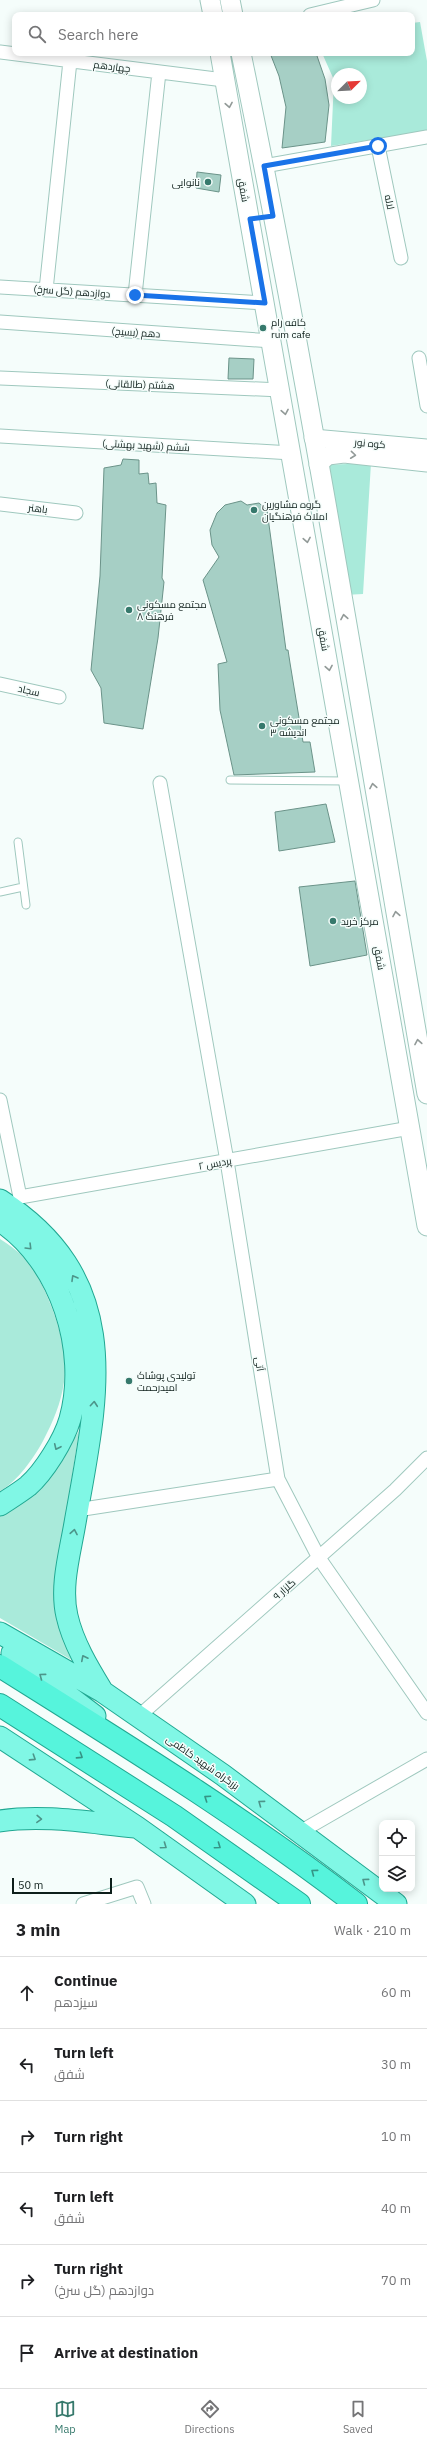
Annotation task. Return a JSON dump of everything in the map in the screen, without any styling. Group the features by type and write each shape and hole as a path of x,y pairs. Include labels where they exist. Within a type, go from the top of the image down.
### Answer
{"highway":[{"path":"0,1666 174,1775 310,1868 356,1904"},
{"path":"0,1705 174,1816 299,1904"}],"main road":[{"path":"210,0 212,12"},
{"path":"230,0 232,12"},
{"name":"شفق","path":"220,56 292,452 427,1226"},
{"path":"242,56 273,216 323,450 427,1094"},
{"path":"250,219 273,216"},
{"path":"10,1198 61,1256 79,1286 89,1315 95,1346 96,1380 93,1417 65,1585 67,1616 76,1642 103,1692"},
{"path":"0,1221 10,1228 35,1253 54,1284 67,1317 75,1349 75,1382 70,1420 54,1454 29,1485 0,1505"},
{"name":"بزرگراه شهید کاظمی","path":"0,1633 103,1692 300,1832 396,1904"},
{"path":"0,1644 174,1775"},
{"path":"0,1737 137,1827 245,1904"},
{"path":"0,1821 14,1818 61,1820 137,1827"}],"street":[{"path":"323,12 373,0"},
{"name":"چهاردهم","path":"0,52 12,54"},
{"name":"چهاردهم","path":"31,56 224,80"},
{"path":"46,290 70,61"},
{"path":"135,295 159,72"},
{"path":"264,166 427,137"},
{"name":"لاله","path":"378,146 402,258"},
{"name":"دوازدهم (گل سرخ)","path":"0,287 265,303"},
{"name":"دهم (بسیج)","path":"0,322 272,341"},
{"path":"419,358 427,406"},
{"name":"هشتم (طالقانی)","path":"0,378 280,390"},
{"name":"ششم (شهید بهشتی)","path":"0,436 292,452"},
{"name":"کوه نور","path":"323,450 427,448"},
{"name":"کوه نور","path":"323,450 344,454 427,463"},
{"name":"باهنر","path":"0,504 76,513"},
{"name":"سجاد","path":"0,684 59,697"},
{"name":"آتی","path":"160,783 227,1161 278,1479 319,1558 427,1713"},
{"path":"0,1100 10,1198"},
{"name":"پردیس ۲","path":"10,1198 410,1128"},
{"name":"گلزار ۹","path":"138,1717 395,1490 427,1458"},
{"path":"77,1510 278,1479"},
{"path":"300,1832 427,1759"},
{"path":"84,1904 137,1887 144,1904"}],"lane":[{"path":"230,780 349,781"},
{"path":"18,842 26,905"},
{"path":"0,892 23,887"}],"green space":[{"path":"420,22 427,61 427,131 331,146 333,104 367,104 367,68 331,68 331,73 323,56 415,56 415,23"},
{"path":"371,463 363,594 344,595 323,465"},
{"path":"0,1239 16,1250 30,1264 37,1276 51,1305 61,1336 65,1368 63,1390 59,1405 43,1441 35,1455 19,1476 0,1491"},
{"path":"79,1431 56,1579 75,1662 0,1618 0,1516 28,1498 61,1458"}],"building":[{"path":"271,56 317,56 325,79 329,105 325,142 282,148 286,107 279,76"},
{"name":"نانوایی","path":"197,172 221,175 219,192 196,188"},
{"path":"229,358 254,359 253,379 228,379"},
{"name":"مجتمع مسکونی فرهنگ ۸","path":"123,459 139,460 139,474 148,473 149,484 156,483 157,503 166,505 162,578 164,582 158,638 143,729 104,723 101,688 91,670 100,576 104,468 121,465"},
{"path":"241,501 247,505 259,503 267,510 286,650 288,650 303,742 310,742 315,772 234,775 220,710 218,664 227,662 203,580 219,557 212,545 210,530 217,513 225,505"},
{"path":"326,804 335,842 279,851 275,812"},
{"name":"مرکز خرید","path":"355,881 367,955 310,966 299,887"}],"place":[{"name":"نانوایی","path":"208,182"},
{"name":"کافه رام rum cafe","path":"263,328"},
{"name":"گروه مشاورین املاک فرهنگیان","path":"254,510"},
{"name":"مجتمع مسکونی فرهنگ ۸","path":"129,610"},
{"name":"مجتمع مسکونی اندیشه ۳","path":"262,726"},
{"name":"مرکز خرید","path":"333,921"},
{"name":"تولیدی پوشاک امیدرحمت","path":"129,1381"}],"route":[{"path":"135,295 265,303 250,219 273,216 264,166 378,146"}]}
